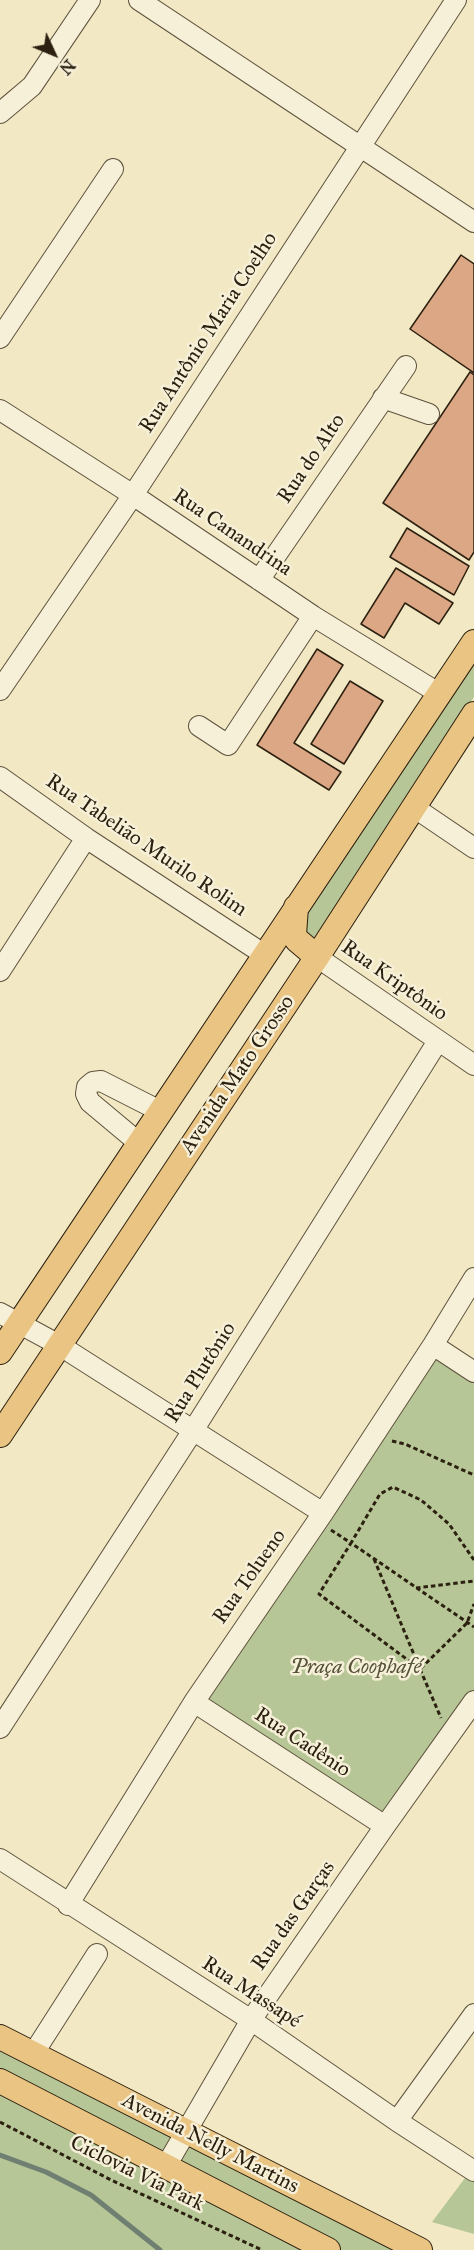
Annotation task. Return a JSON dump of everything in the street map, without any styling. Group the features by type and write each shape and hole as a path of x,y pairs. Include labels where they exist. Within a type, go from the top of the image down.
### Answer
{"main road":[{"name":"Avenida Mato Grosso","path":"0,1352 9,1319 139,1143 474,642"},
{"path":"440,694 455,704 468,722"},
{"name":"Avenida Mato Grosso","path":"0,1435 415,808 468,722"},
{"path":"296,907 294,935 317,957"},
{"name":"Avenida Nelly Martins","path":"0,2037 420,2250"},
{"name":"Avenida Nelly Martins","path":"0,2081 328,2250"}],"street":[{"path":"0,113 32,86 90,0"},
{"path":"139,0 474,222"},
{"name":"Rua Antônio Maria Coelho","path":"0,690 133,495 456,0"},
{"path":"0,338 113,169"},
{"name":"Rua do Alto","path":"259,580 406,366"},
{"path":"383,398 429,414"},
{"name":"Rua Canandrina","path":"0,410 133,495 313,616 440,694"},
{"path":"199,726 228,745 313,616"},
{"name":"Rua Tabelião Murilo Rolim","path":"0,777 86,838 265,955"},
{"path":"415,808 474,848"},
{"path":"0,971 86,838"},
{"name":"Rua Kriptônio","path":"317,957 474,1065"},
{"name":"Rua Plutônio","path":"0,1728 194,1429 438,1041"},
{"path":"139,1143 90,1102 86,1094 87,1087 93,1082 101,1081 160,1112"},
{"name":"Rua Tolueno","path":"68,1905 194,1701 320,1517 433,1345 474,1278"},
{"path":"9,1319 59,1345 194,1429 320,1517"},
{"path":"433,1345 474,1372"},
{"name":"Rua Cadênio","path":"194,1701 385,1826"},
{"name":"Rua das Garças","path":"166,2166 251,2020 474,1701"},
{"name":"Rua Massapé","path":"0,1859 68,1905 251,2020 474,2171"},
{"path":"33,2054 97,1954"},
{"path":"397,2121 474,2014"}],"path":[{"path":"372,1438 405,1444 474,1474"},
{"path":"420,1669 319,1594 380,1494 393,1487 421,1500 449,1524 474,1560"},
{"path":"320,1517 351,1542 474,1628"},
{"path":"374,1558 449,1736"},
{"path":"416,1588 474,1581"},
{"path":"420,1669 467,1623 474,1604"},
{"name":"Ciclovia Via Park","path":"0,2122 111,2180 262,2250"}],"green space":[{"path":"474,653 474,697 305,953 283,938"},
{"name":"Praça Coophafé","path":"433,1345 474,1372 474,1701 385,1826 194,1702"},
{"path":"0,2044 407,2250 0,2250"},
{"path":"474,2166 474,2234 432,2222"}],"building":[{"path":"461,255 474,264 474,373 410,329"},
{"path":"470,372 474,375 474,552 469,560 383,503"},
{"path":"407,528 469,566 454,595 390,557"},
{"path":"396,568 453,603 439,624 405,603 384,638 361,624"},
{"path":"317,649 343,665 294,743 341,772 329,790 257,745"},
{"path":"350,681 383,701 344,764 311,744"}],"waterway":[{"path":"0,2155 46,2172 91,2195 160,2250"}]}
